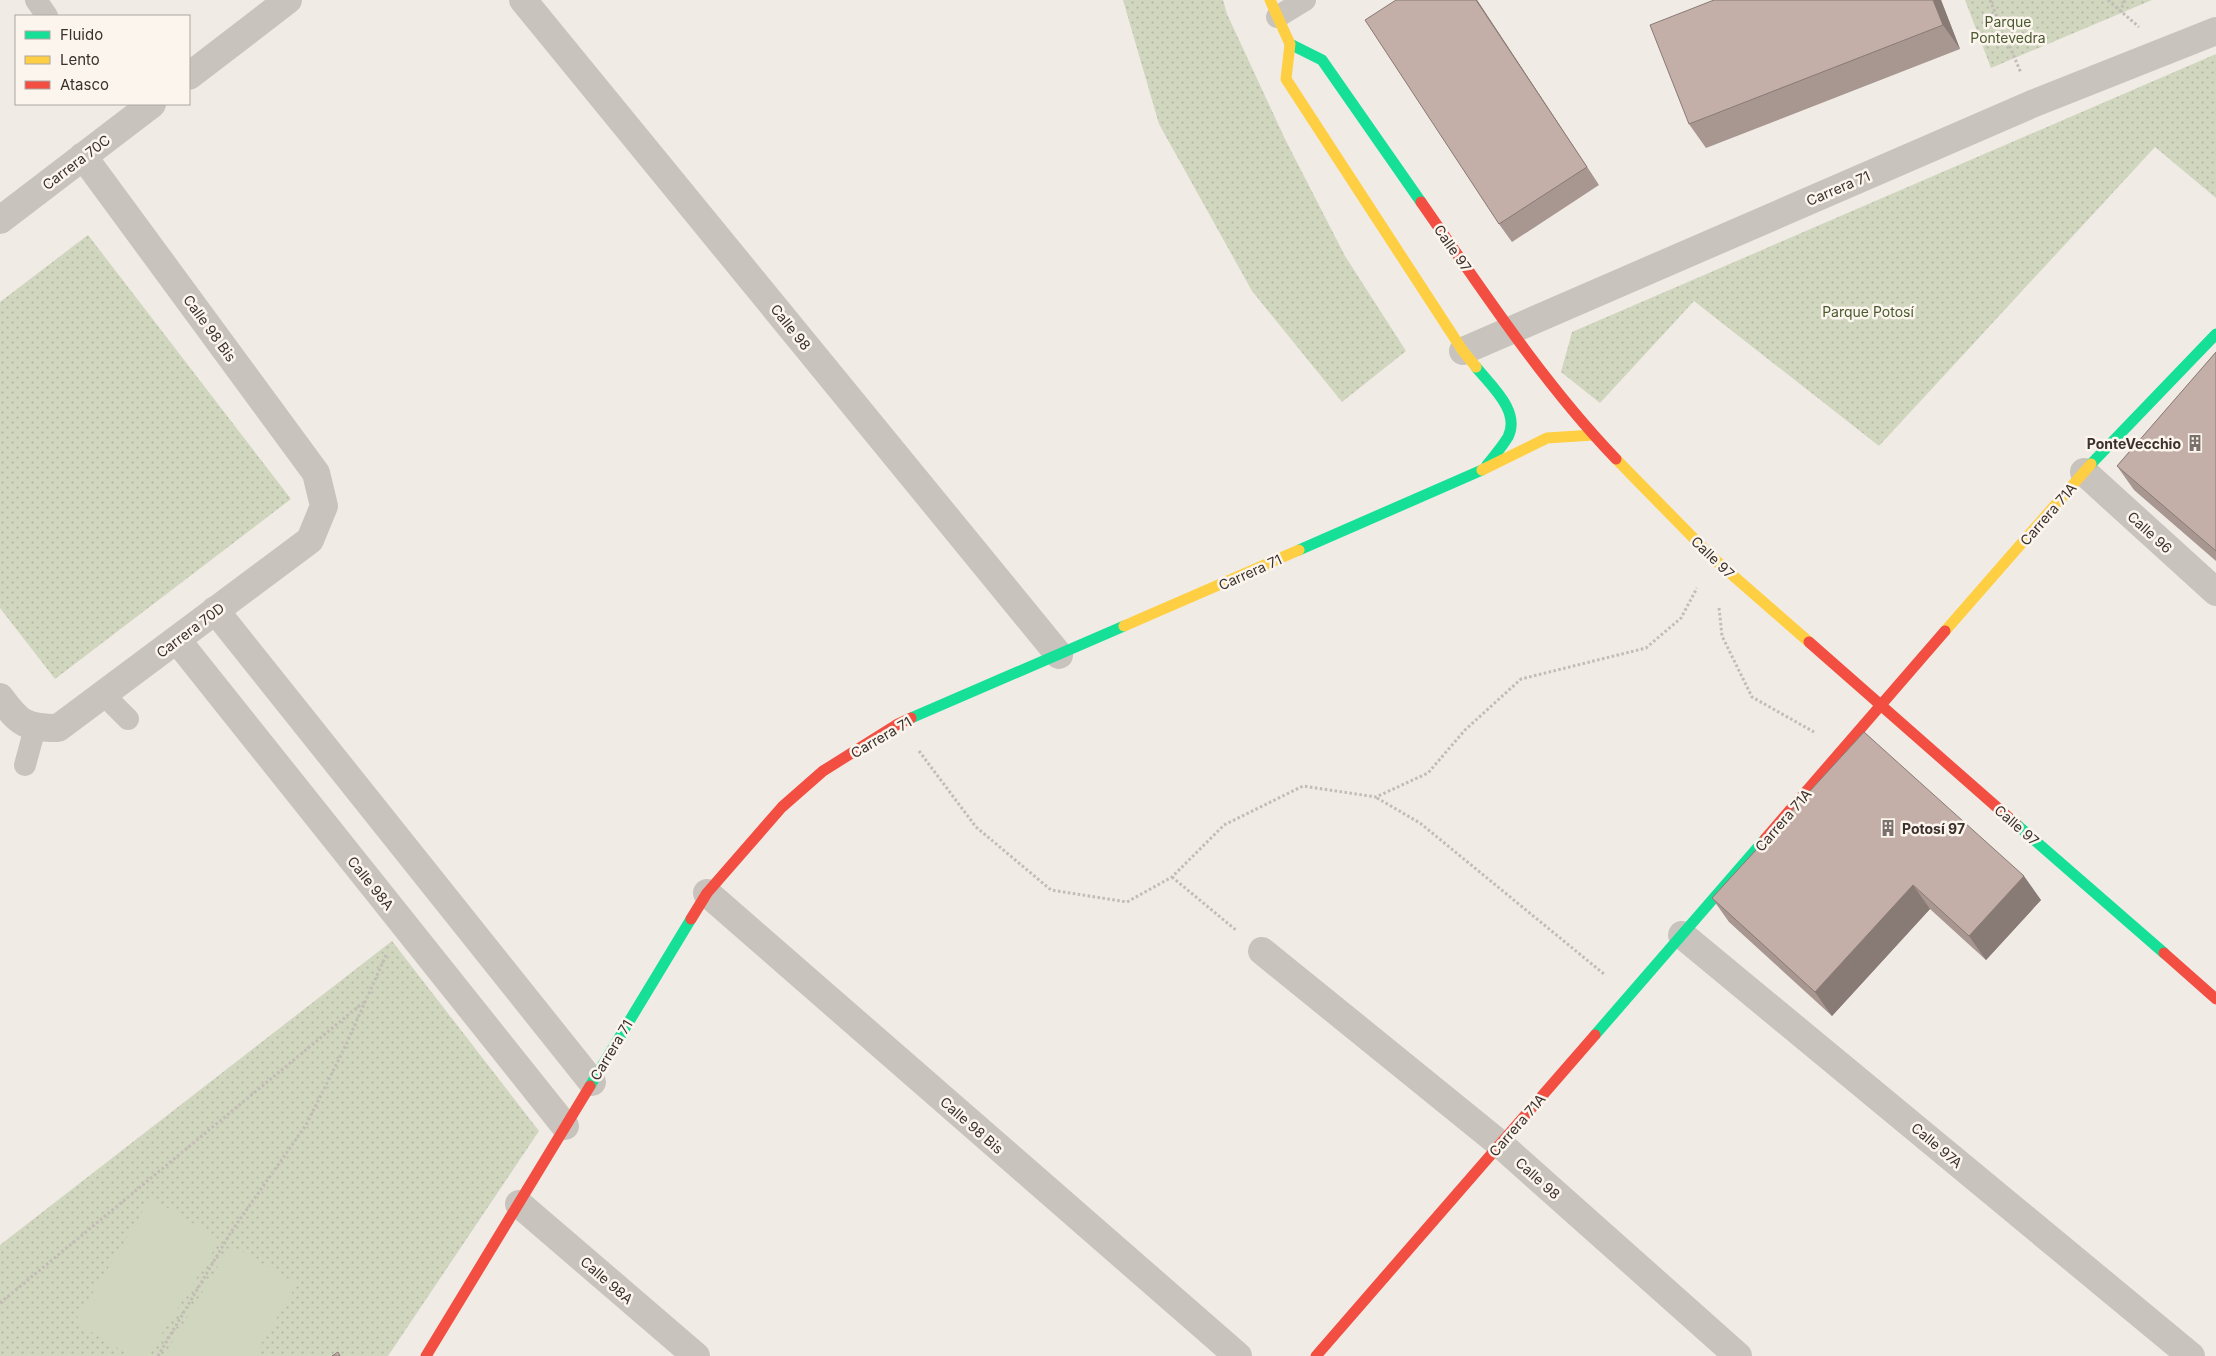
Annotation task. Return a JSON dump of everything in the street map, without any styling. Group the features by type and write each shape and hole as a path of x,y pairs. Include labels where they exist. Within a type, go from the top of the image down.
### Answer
{"street":[{"path":"190,75 288,0"},
{"name":"Calle 98","path":"523,0 1059,655"},
{"path":"1274,8 1290,44 1286,79 1463,351 1505,404 1512,420 1508,436 1483,470"},
{"name":"Carrera 71","path":"1463,351 2032,104 2216,31"},
{"name":"Calle 97","path":"1290,44 1322,60 1510,329 1593,435 1714,559 2216,999"},
{"name":"Carrera 70C","path":"0,220 151,105"},
{"name":"Calle 98 Bis","path":"83,156 316,473 324,506"},
{"name":"Carrera 71A","path":"1316,1356 2084,472 2216,334"},
{"name":"Carrera 71","path":"426,1356 707,893 782,807 824,772 898,724 1483,470 1547,438 1593,435"},
{"name":"Calle 96","path":"2084,472 2216,592"},
{"name":"Carrera 70D","path":"35,728 58,728 310,540 324,506"},
{"path":"216,610 592,1082"},
{"name":"Calle 98A","path":"177,640 565,1126"},
{"path":"0,697 15,717 35,728"},
{"name":"Calle 98 Bis","path":"707,893 1238,1356"},
{"name":"Calle 97A","path":"1682,935 2191,1356"},
{"name":"Calle 98","path":"1262,950 1500,1144 1738,1356"},
{"name":"Calle 98A","path":"519,1204 696,1356"}],"lane":[{"path":"36,0 46,15"},
{"path":"1274,8 1305,0"},
{"path":"103,694 128,720"},
{"path":"24,765 35,728"}],"path":[{"path":"1990,0 2032,104"},
{"path":"2120,12 2125,0"},
{"path":"1714,559 1722,636 1752,697 1794,722 1846,747"},
{"path":"1376,797 1428,773 1466,730 1521,679 1646,648 1681,618 1714,559"},
{"path":"898,724 976,827 1051,890 1127,902 1172,877 1224,825 1303,786 1376,797 1420,823 1630,995"},
{"path":"1172,877 1262,950"},
{"path":"158,1356 231,1232 306,1125 365,1001 400,920"},
{"path":"0,1303 365,1001"}],"green space":[{"path":"1123,0 1223,0 1227,14 1285,139 1345,256 1406,351 1342,402 1252,291 1159,124"},
{"name":"Parque Pontevedra","path":"1965,0 2152,0 1991,68"},
{"name":"Parque Potosí","path":"2216,54 2216,198 2155,147 1879,446 1694,301 1600,403 1561,372 1572,332"},
{"path":"88,235 291,499 55,679 0,608 0,302"},
{"path":"392,941 539,1131 388,1356 0,1356 0,1245"},
{"path":"151,1198 220,1240 148,1356 131,1356 75,1322"},
{"path":"231,1245 297,1284 254,1356 164,1356"}],"building":[{"path":"1396,0 1476,0 1587,167 1499,224 1365,20"},
{"path":"1714,0 1933,0 1943,25 1689,124 1650,25"},
{"name":"PonteVecchio","path":"2216,352 2216,551 2117,466"},
{"name":"Potosí 97","path":"1864,732 2024,876 1969,936 1913,885 1815,992 1712,898"},
{"path":"338,1352 340,1356 332,1356"}],"traffic: fast":[{"path":"1290,44 1322,60 1421,202"},
{"path":"2091,464 2216,334"},
{"path":"1476,367 1502,399 1508,408 1511,418 1508,437 1487,465"},
{"path":"1299,550 1482,470"},
{"path":"911,718 1124,626"},
{"path":"2016,824 2164,953"},
{"path":"1595,1035 1765,839"},
{"path":"590,1086 691,919"}],"traffic: slow":[{"path":"1270,0 1290,44 1286,79 1463,351 1476,367"},
{"path":"1482,470 1547,438 1593,435"},
{"path":"1616,459 1714,559 1809,642"},
{"path":"1945,631 2091,464"},
{"path":"1124,626 1299,550"}],"traffic: jam":[{"path":"1421,202 1538,367 1589,430 1616,459"},
{"path":"1765,839 1945,631"},
{"path":"1809,642 2016,824"},
{"path":"691,919 707,893 782,807 823,771 898,724 911,718"},
{"path":"2164,953 2216,999"},
{"path":"1316,1356 1595,1035"},
{"path":"426,1356 590,1086"}],"place":[{"name":"PonteVecchio","path":"2195,443"},
{"name":"Potosí 97","path":"1888,828"}]}
